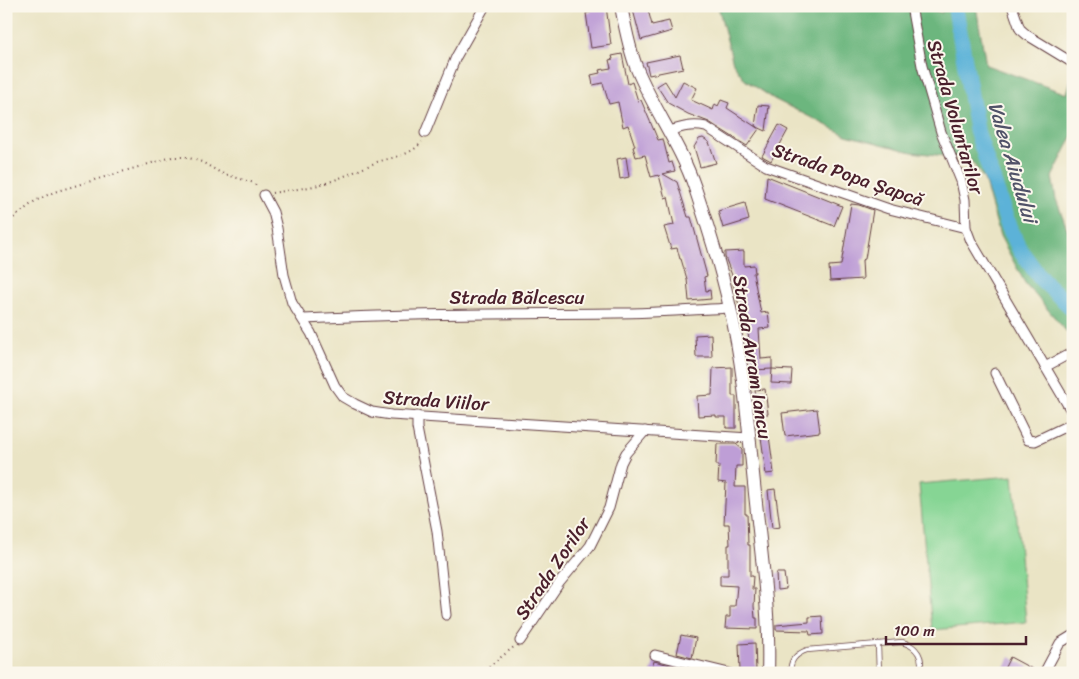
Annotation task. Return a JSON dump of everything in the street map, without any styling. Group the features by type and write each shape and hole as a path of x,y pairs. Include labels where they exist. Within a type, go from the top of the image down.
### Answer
{"main road":[{"name":"Strada Avram Iancu","path":"621,6 636,68 670,132 694,184 711,237 730,308 742,376 765,585 769,639 768,673"}],"street":[{"path":"425,133 456,57 485,6"},
{"name":"Strada Voluntarilor","path":"911,6 922,66 941,132 961,181 965,200 966,228 971,241 1073,414"},
{"path":"1012,6 1020,29 1027,36 1073,63"},
{"name":"Strada Popa Șapcă","path":"670,132 686,126 697,125 706,127 766,166 889,209 966,228"},
{"name":"Strada Viilor","path":"264,195 273,212 284,275 292,303 304,319 335,386 343,397 372,412 749,438"},
{"name":"Strada Bălcescu","path":"304,319 493,313 618,313 730,308"},
{"path":"1044,367 1073,352"},
{"path":"995,373 1028,440 1034,441 1073,423"},
{"path":"417,416 418,436 437,531 446,615"},
{"name":"Strada Zorilor","path":"520,641 560,582 590,546 609,508 621,463 626,453 645,432"},
{"path":"1044,673 1060,644 1073,635"},
{"path":"655,655 729,673"}],"lane":[{"path":"791,673 792,659 798,653 807,650 902,642 910,644 916,649 920,658 921,666 919,673"},
{"path":"878,644 880,673"}],"path":[{"path":"6,224 35,201 54,192 172,157 186,157 202,162 221,172 254,183 264,195 325,183 378,162 404,155 417,148 422,142 425,133"},
{"path":"481,673 520,641"}],"green space":[{"path":"718,6 922,6 942,13 942,6 976,6 986,65 1067,94 1073,71 1073,135 1052,177 1056,199 1073,244 1073,339 1025,283 1000,236 984,179 970,159 912,152 846,135 774,99 745,80 733,63"},
{"path":"1013,476 1026,622 932,630 919,484"}],"building":[{"path":"606,6 611,45 591,48 586,13 591,12 591,8"},
{"path":"647,6 652,25 669,21 672,31 641,40 633,10"},
{"path":"622,54 628,84 632,82 638,101 641,100 658,140 663,139 669,163 672,162 675,171 663,174 677,182 688,217 691,217 707,276 704,277 706,291 710,290 711,299 689,301 687,279 681,259 677,248 671,249 664,227 674,225 668,197 665,198 659,175 651,177 645,155 636,157 633,147 635,146 628,125 623,127 618,102 609,104 603,83 593,85 591,75 600,73 599,70 611,68 609,60 613,59 612,56"},
{"path":"680,55 683,68 649,75 646,62"},
{"path":"665,81 675,97 683,81 697,88 691,100 713,110 715,104 718,106 721,100 729,103 727,108 759,129 747,146 709,122 688,114 668,103 657,86"},
{"path":"758,105 769,106 766,131 755,126"},
{"path":"779,125 788,130 771,161 762,156"},
{"path":"703,138 709,142 716,163 700,167 694,147 699,139"},
{"path":"626,157 629,177 620,179 617,159"},
{"path":"767,176 842,206 834,226 765,199"},
{"path":"745,203 749,220 723,228 718,211"},
{"path":"851,204 873,210 865,259 862,260 863,279 830,281 829,266 841,265"},
{"path":"744,251 744,266 754,265 755,273 753,273 761,313 768,312 770,328 759,329 761,359 772,358 772,369 753,370 748,333 743,317 746,307 740,309 733,283 735,283 725,257 725,252"},
{"path":"711,334 712,357 696,357 695,335"},
{"path":"732,367 732,396 736,396 736,428 726,428 726,417 716,417 716,415 698,416 697,396 712,395 713,368"},
{"path":"772,369 792,370 791,384 771,383"},
{"path":"765,389 768,414 759,415 755,390"},
{"path":"817,409 820,432 785,436 782,413"},
{"path":"769,436 774,473 766,474 761,437"},
{"path":"717,444 736,444 742,449 742,466 736,466 735,487 745,487 745,514 747,514 748,545 750,545 750,576 753,576 752,589 755,589 754,606 757,629 725,628 726,617 730,617 730,606 735,606 737,586 720,585 720,575 728,575 728,545 730,545 729,524 724,524 726,483 718,482 719,465 716,465"},
{"path":"775,489 780,527 772,528 768,490"},
{"path":"776,573 784,573 786,589 777,590"},
{"path":"822,616 823,634 810,635 809,631 776,630 776,625 809,622 809,617"},
{"path":"681,635 696,638 692,658 677,654"},
{"path":"755,643 756,671 740,671 739,644"},
{"path":"1010,657 1038,672 1038,673 1002,673"},
{"path":"654,661 690,670 690,673 651,673"}],"waterway":[{"name":"Valea Aiudului","path":"955,6 977,132 1008,225 1020,250 1041,279 1073,309"}]}
